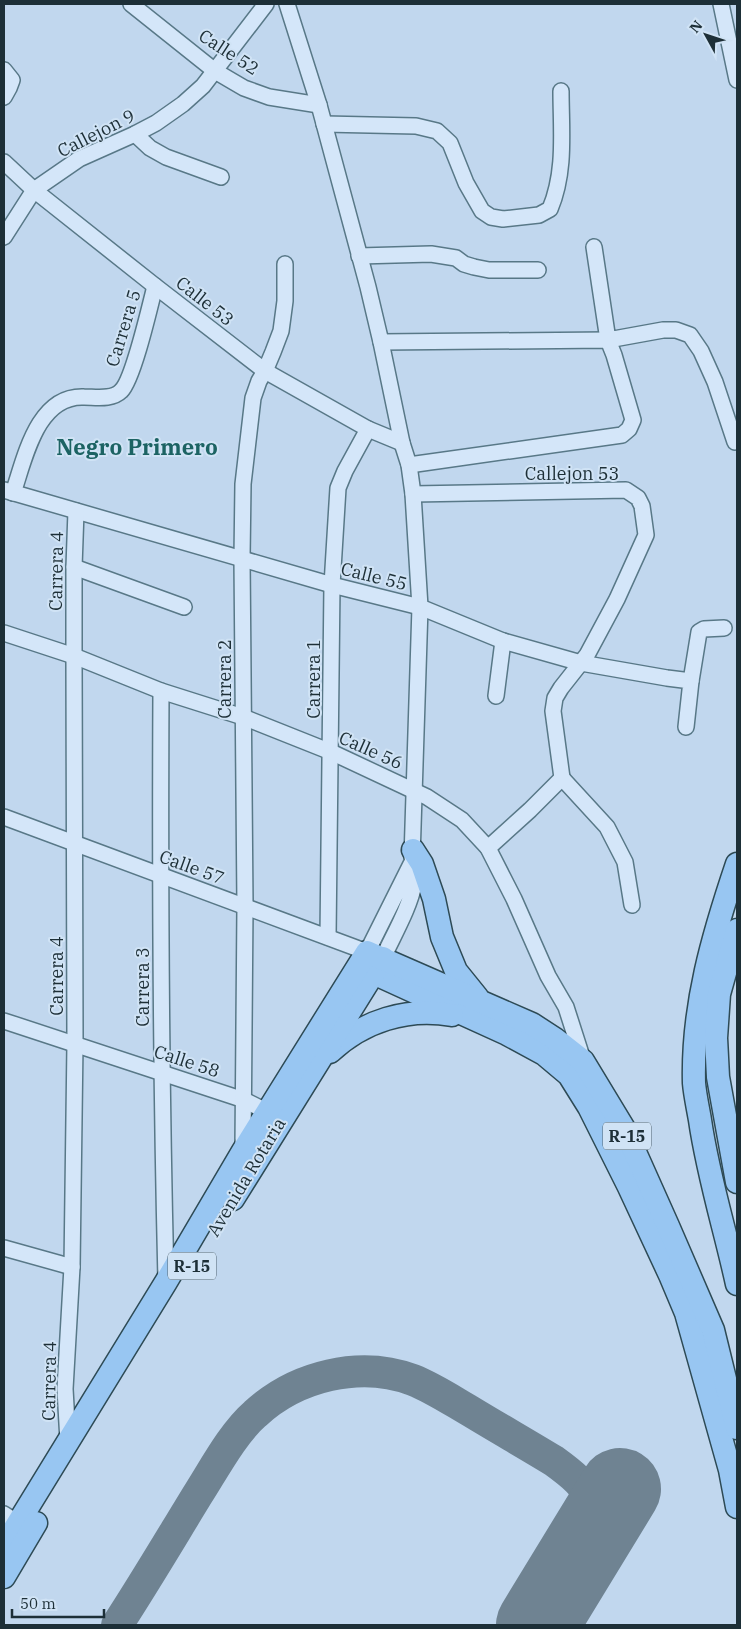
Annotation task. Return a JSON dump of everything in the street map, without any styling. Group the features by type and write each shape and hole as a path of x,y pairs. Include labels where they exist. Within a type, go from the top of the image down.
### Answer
{"main road":[{"path":"310,1073 338,1044 381,1020 399,1014 420,1012 481,1012 456,971 442,937 434,899 422,864 412,857"},
{"path":"737,864 708,956 694,1043 694,1085 706,1158 737,1284"},
{"path":"737,930 732,975 719,994 716,1038 718,1077 737,1182"},
{"name":"R-15","path":"371,962 481,1012 532,1024 556,1039 583,1061 626,1132 707,1315 713,1330 737,1428"},
{"name":"Avenida Rotaria","path":"4,1546 166,1282 243,1151 310,1073 371,962"},
{"name":"Avenida Rotaria","path":"4,1577 18,1522 371,962"},
{"name":"R-15","path":"481,1012 507,1034 544,1054 569,1075 589,1107 629,1187 686,1314 730,1470 737,1507"}],"street":[{"name":"Calle 52","path":"131,4 215,70 244,88 269,97 319,105"},
{"name":"Callejon 9","path":"4,237 34,190 79,159 156,123 183,104 203,86 266,4"},
{"path":"287,4 319,105 359,256 381,342 413,494 420,607 412,857 415,875 407,906 371,962"},
{"path":"721,4 737,80"},
{"path":"4,70 12,80 4,97"},
{"path":"324,124 416,126 437,131 450,142 466,183 482,211 491,218 503,219 539,215 550,209 559,181 562,148 561,90"},
{"path":"135,134 150,148 166,157 221,177"},
{"name":"Calle 53","path":"4,162 34,190 265,371 368,429 402,443"},
{"path":"408,465 622,435 629,429 633,420 608,340 594,247"},
{"path":"359,256 431,254 456,258 474,268 489,270 538,270"},
{"name":"Carrera 2","path":"243,1151 245,906 243,484 253,398 281,331 285,300 285,264"},
{"name":"Carrera 5","path":"8,492 42,419 50,408 79,396 113,396 121,391 129,377 155,286"},
{"path":"381,342 608,340 663,330 676,330 690,335 701,351 715,382 735,442"},
{"name":"Carrera 1","path":"328,937 332,585 338,488 368,429"},
{"name":"Callejon 53","path":"413,494 626,490 638,498 642,506 646,535 618,599 581,663 555,698 553,711 562,778"},
{"name":"Calle 55","path":"8,492 332,585 420,607 502,641 581,663 691,681"},
{"name":"Carrera 4","path":"68,1441 65,1389 72,1267 75,1043 74,567 76,511"},
{"path":"74,567 184,607"},
{"path":"686,727 699,632 704,629 724,628"},
{"name":"Calle 56","path":"4,633 74,656 161,691 243,717 331,752 414,790 462,820 488,848 514,899 548,976 566,1006 583,1061"},
{"path":"496,696 502,641"},
{"name":"Carrera 3","path":"161,691 161,1073 166,1282"},
{"path":"488,848 562,778 607,828 625,862 632,905"},
{"name":"Calle 57","path":"4,817 328,937 371,962"},
{"name":"Calle 58","path":"4,1021 244,1100 274,1115"},
{"path":"4,1248 72,1267"}],"taxiway":[{"path":"117,1625 217,1463 239,1431 271,1401 309,1381 330,1375 372,1372 393,1374 413,1380 442,1394 554,1461 578,1480 589,1497 591,1518 584,1548"}],"runway":[{"path":"537,1625 620,1489"}],"district":[{"name":"Negro Primero","path":"137,446"}]}
